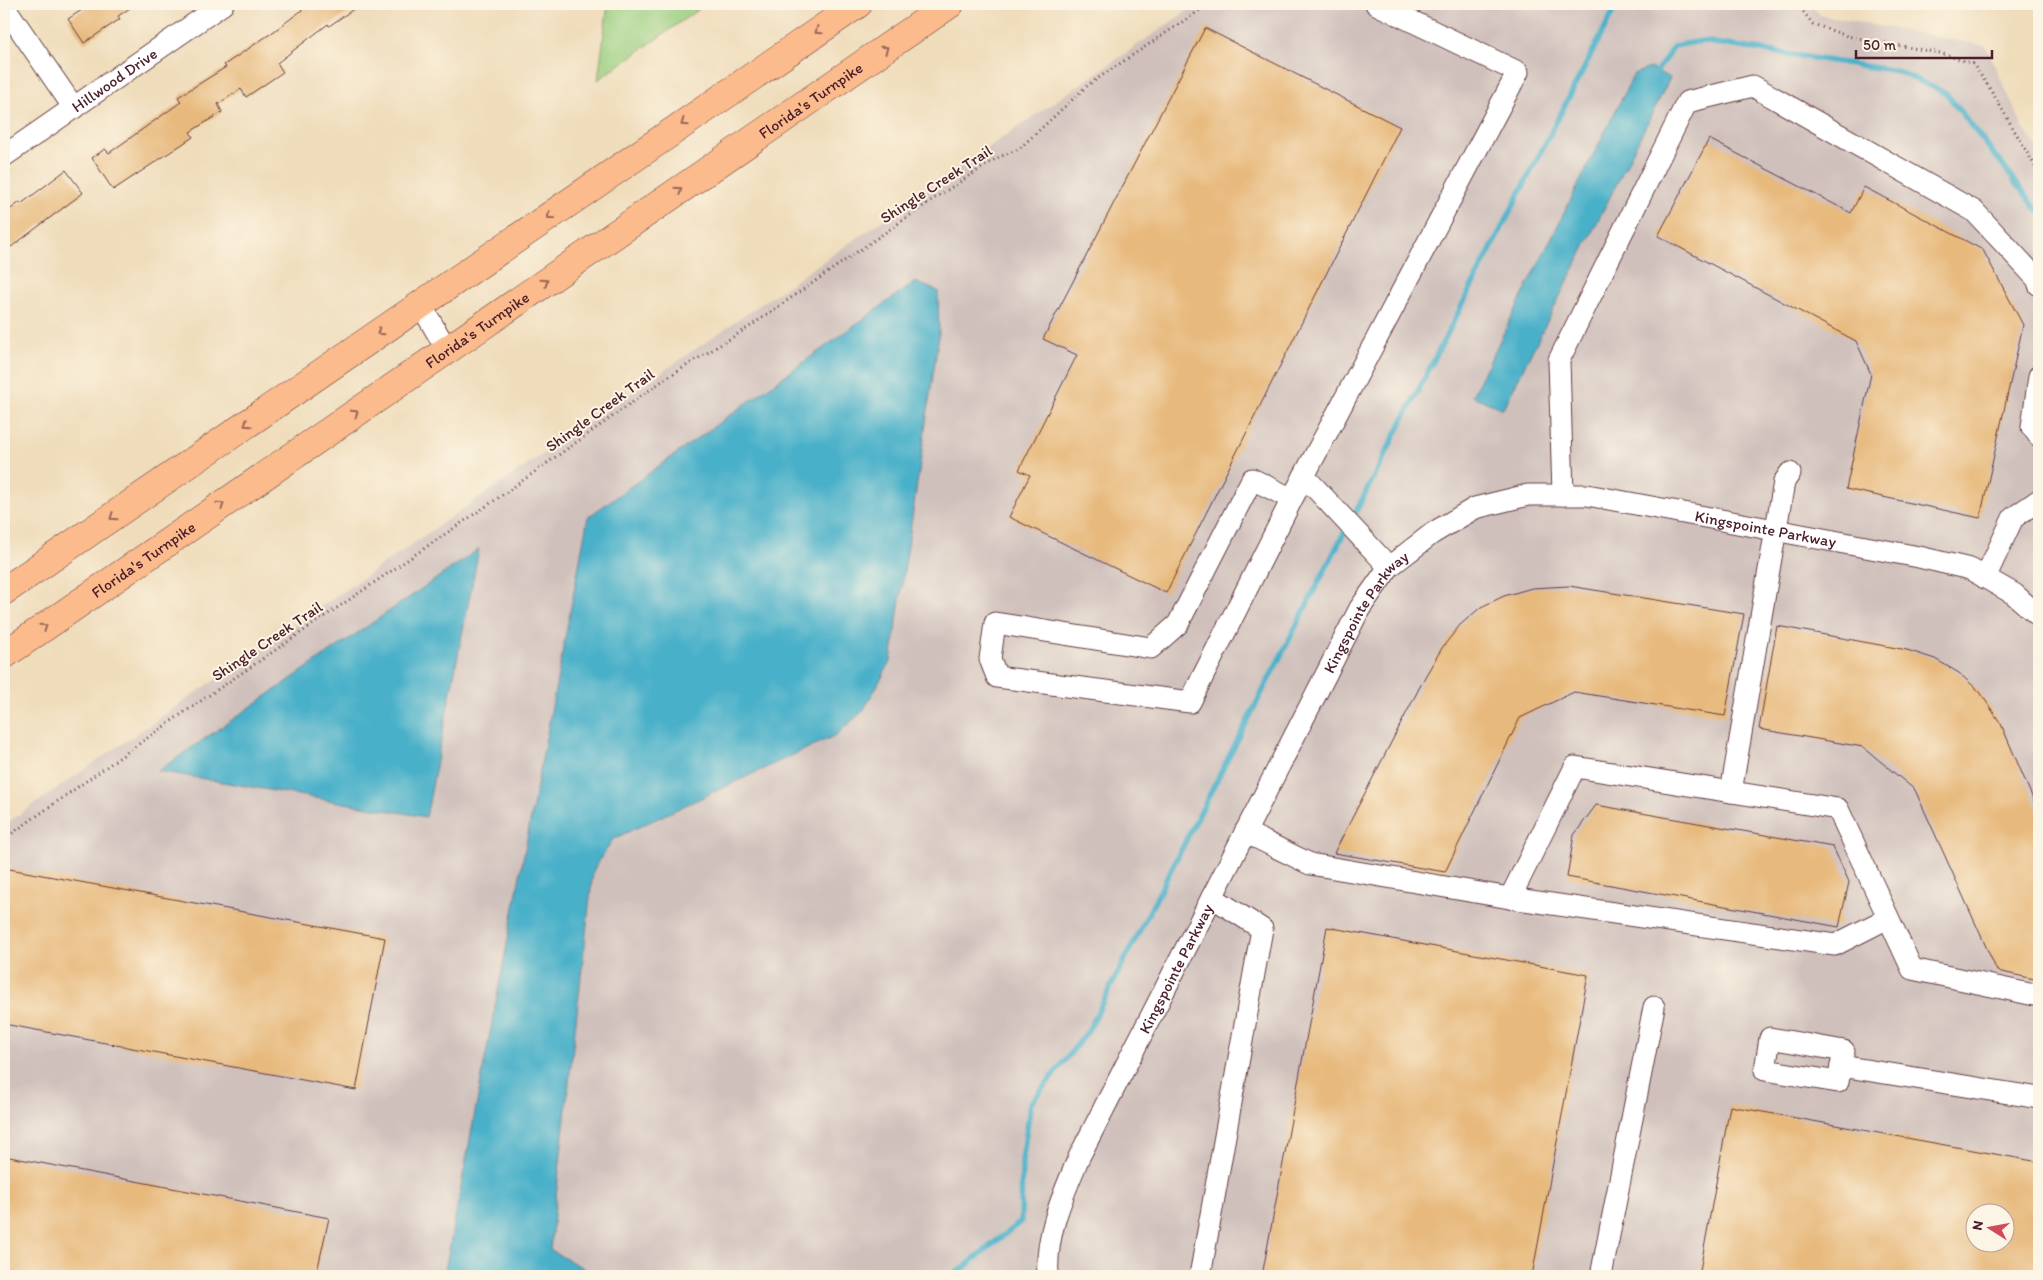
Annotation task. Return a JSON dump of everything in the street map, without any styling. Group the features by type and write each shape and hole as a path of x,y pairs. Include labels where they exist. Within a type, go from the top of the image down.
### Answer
{"highway":[{"path":"4,592 858,4"},
{"name":"Florida's Turnpike","path":"4,655 950,4"}],"street":[{"name":"Hillwood Drive","path":"4,156 223,4"},
{"path":"1292,499 1252,479 1178,624 1151,648 995,623 990,659 997,677 1190,702 1292,499 1518,72 1376,4"},
{"path":"4,6 74,108"},
{"path":"1563,495 1559,360 1687,102 1753,86 1974,211 2038,280 2039,285"},
{"path":"421,305 447,350"},
{"path":"2039,376 2032,427 2039,436"},
{"path":"1731,792 1784,482 1790,473"},
{"path":"1304,476 1389,567"},
{"name":"Kingspointe Parkway","path":"1048,1276 1047,1261 1056,1211 1079,1157 1360,608 1389,567 1433,533 1475,508 1528,495 1587,495 1919,557 1970,570 2014,594 2039,616"},
{"path":"1985,578 2013,518 2039,500"},
{"path":"1510,898 1575,767 1838,809 1912,969 2039,996"},
{"path":"1245,832 1310,864 1510,898 1835,945 1888,918"},
{"path":"1200,1276 1262,929 1212,896"},
{"path":"1601,1276 1654,1008"},
{"path":"1841,1066 2039,1098"}],"path":[{"name":"Shingle Creek Trail","path":"4,839 170,722 501,496 665,379 749,327 958,183 997,158 1019,149 1088,85 1209,4"},
{"path":"1796,4 1813,24 1847,36 1940,53 1973,64 1991,90 2039,173"}],"shaded area":[{"path":"1197,4 1812,4 1819,15 1986,46 2024,129 2039,150 2039,1276 4,1276 4,825"}],"green space":[{"path":"608,4 706,4 598,80"}],"water":[{"path":"1650,68 1670,78 1503,409 1472,396 1634,74"},
{"path":"915,282 938,291 939,334 891,661 863,711 836,735 613,839 593,871 550,1250 601,1276 444,1276 588,517"},
{"path":"479,549 426,817 158,771"}],"building":[{"path":"91,4 136,4 118,16 120,19 84,43 68,19"},
{"path":"310,4 361,4 329,26 328,24 277,63 283,72 246,97 241,89 218,104 222,112 190,132 193,137 113,190 92,158 105,149 109,153 181,102 178,97 226,67 224,65"},
{"path":"1205,28 1400,127 1166,593 1009,517 1030,475 1019,470 1077,355 1043,339"},
{"path":"1709,139 1851,213 1864,187 1983,250 2023,325 1980,518 1846,489 1871,374 1856,341 1658,236"},
{"path":"66,170 83,193 11,247 4,237 4,214 20,202 21,204"},
{"path":"1569,586 1744,614 1725,716 1574,692 1520,718 1445,872 1334,853 1426,675 1442,648 1460,625 1481,607 1504,596 1532,588"},
{"path":"1777,626 1907,650 1935,659 1959,673 1980,692 2001,724 2039,813 2039,980 1997,971 1915,790 1863,747 1759,729"},
{"path":"1596,805 1833,847 1849,882 1839,927 1567,877 1574,835"},
{"path":"4,868 385,938 356,1090 4,1024"},
{"path":"1327,927 1588,975 1532,1276 1262,1276"},
{"path":"1730,1106 2039,1162 2039,1276 1699,1276"},
{"path":"4,1156 329,1218 316,1276 4,1276"}],"waterway":[{"path":"1352,519 1617,4"},
{"path":"1657,71 1674,46 1702,41 1897,71 1946,93 2039,212"},
{"path":"949,1276 962,1269 1021,1221 1022,1160 1031,1103 1088,1031 1347,527"}]}
